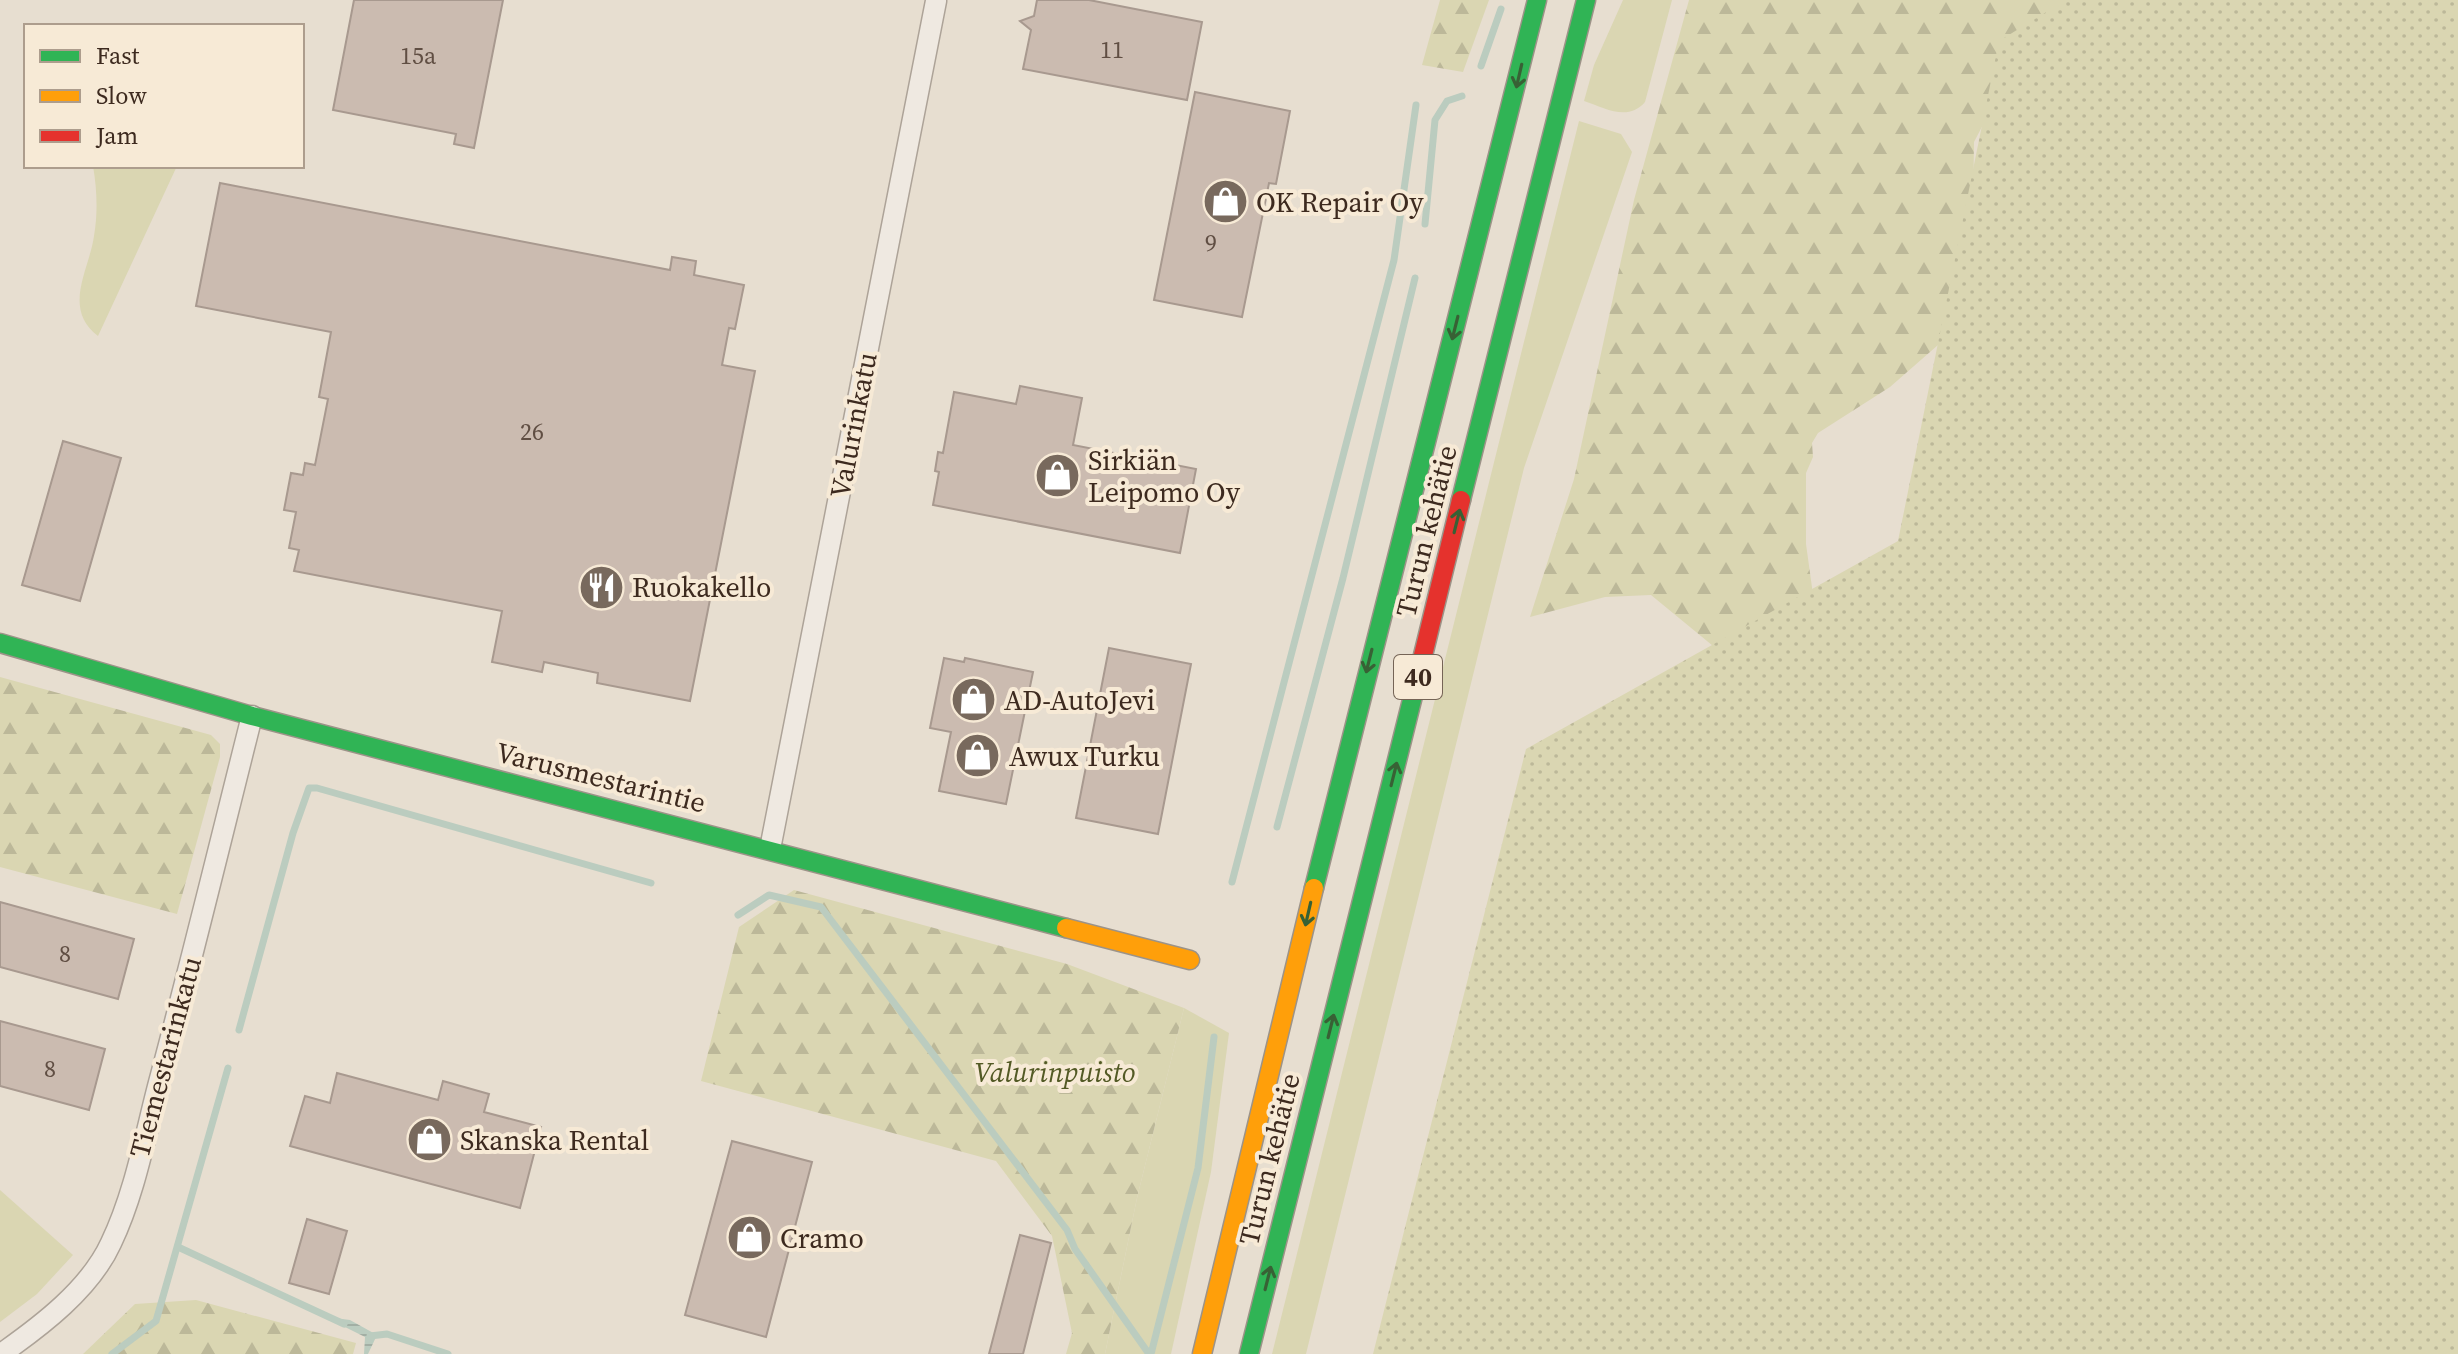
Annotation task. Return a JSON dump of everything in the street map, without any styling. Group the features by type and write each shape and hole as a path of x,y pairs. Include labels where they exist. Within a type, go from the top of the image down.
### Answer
{"main road":[{"name":"Turun kehätie","path":"1202,1354 1358,702 1537,0"},
{"name":"Turun kehätie","path":"1249,1354 1586,0"},
{"name":"Varusmestarintie","path":"0,643 252,716 1190,960"}],"street":[{"name":"Valurinkatu","path":"770,849 936,1"},
{"name":"Tiemestarinkatu","path":"1,1354 68,1299 90,1276 111,1245 131,1186 172,1036 252,716"}],"green space":[{"path":"1440,0 1489,0 1463,72 1422,65"},
{"path":"1623,0 1672,0 1645,102 1631,111 1616,112 1584,101 1594,65"},
{"path":"1689,0 2096,0 1984,123 1974,142 1972,273 1946,338 1890,387 1818,433 1812,443 1813,457 1806,473 1806,544 1815,609 1724,655 1651,595 1605,597 1530,617 1574,479 1634,200"},
{"path":"2066,0 2458,0 2458,1354 1373,1354 1526,749 1898,541 1999,41"},
{"path":"1579,121 1621,134 1632,152 1524,468 1306,1354 1272,1354"},
{"path":"93,168 176,168 98,336 87,325 80,301 95,227"},
{"path":"0,677 211,735 220,744 220,757 177,914 0,867"},
{"name":"Valurinpuisto","path":"794,890 1067,964 1184,1008 1137,1198 1105,1354 1066,1354 1072,1333 1052,1236 996,1161 701,1081 739,927"},
{"path":"1184,1008 1229,1033 1211,1172 1171,1354 1105,1354 1137,1198"},
{"path":"0,1190 73,1255 37,1294 0,1322"},
{"path":"196,1300 356,1343 353,1354 83,1354 135,1304"}],"shaded area":[{"path":"335,1318 350,1320 377,1335 368,1354 364,1354 365,1337 335,1322"}],"building":[{"path":"354,0 503,0 474,148 454,144 456,134 333,110"},
{"path":"1037,0 1089,0 1202,22 1187,100 1023,69 1031,30 1020,21 1034,16"},
{"path":"1195,92 1290,111 1276,184 1269,183 1242,317 1154,300"},
{"path":"220,183 670,270 672,257 696,261 694,275 744,285 735,329 729,328 722,365 755,371 690,701 597,683 598,673 544,662 542,672 492,662 502,611 294,571 299,550 289,548 296,512 284,510 291,473 303,475 305,463 315,465 328,399 319,397 331,332 196,306"},
{"path":"1020,386 1082,398 1073,445 1196,469 1180,553 933,505 939,472 935,471 938,452 943,453 954,392 1016,404"},
{"path":"63,441 121,458 80,601 22,585"},
{"path":"1109,648 1191,664 1158,834 1076,818"},
{"path":"944,658 964,662 965,658 1033,672 1006,804 939,791 951,732 930,728"},
{"path":"0,902 134,939 118,999 0,967"},
{"path":"0,1021 105,1049 89,1110 0,1086"},
{"path":"337,1073 438,1100 443,1081 489,1094 484,1112 541,1127 520,1208 290,1146 305,1096 330,1103"},
{"path":"732,1141 812,1162 766,1337 685,1315"},
{"path":"307,1219 347,1231 329,1294 289,1283"},
{"path":"1020,1235 1051,1243 1023,1354 989,1354"}],"waterway":[{"path":"1481,66 1501,9"},
{"path":"1425,224 1435,120 1447,101 1462,96"},
{"path":"1232,882 1394,260 1416,105"},
{"path":"1277,827 1343,578 1415,278"},
{"path":"239,1030 293,833 309,788 651,883"},
{"path":"738,915 769,895 821,907 1067,1230 1075,1249 1149,1354"},
{"path":"1151,1354 1198,1168 1214,1037"},
{"path":"112,1354 156,1321 228,1068"},
{"path":"178,1247 344,1324"},
{"path":"370,1336 387,1334 448,1354"}],"traffic: fast":[{"path":"1314,888 1537,0"},
{"path":"1461,500 1586,0"},
{"path":"0,643 252,716 1066,928"},
{"path":"1249,1354 1415,688"}],"traffic: slow":[{"path":"1202,1354 1314,888"},
{"path":"1066,928 1190,960"}],"traffic: jam":[{"path":"1415,688 1461,500"}],"place":[{"name":"OK Repair Oy","path":"1225,202"},
{"name":"Sirkiän Leipomo Oy","path":"1057,476"},
{"name":"Ruokakello","path":"601,587"},
{"name":"AD-AutoJevi","path":"973,700"},
{"name":"Awux Turku","path":"978,756"},
{"name":"Skanska Rental","path":"429,1140"},
{"name":"Cramo","path":"749,1238"}]}
